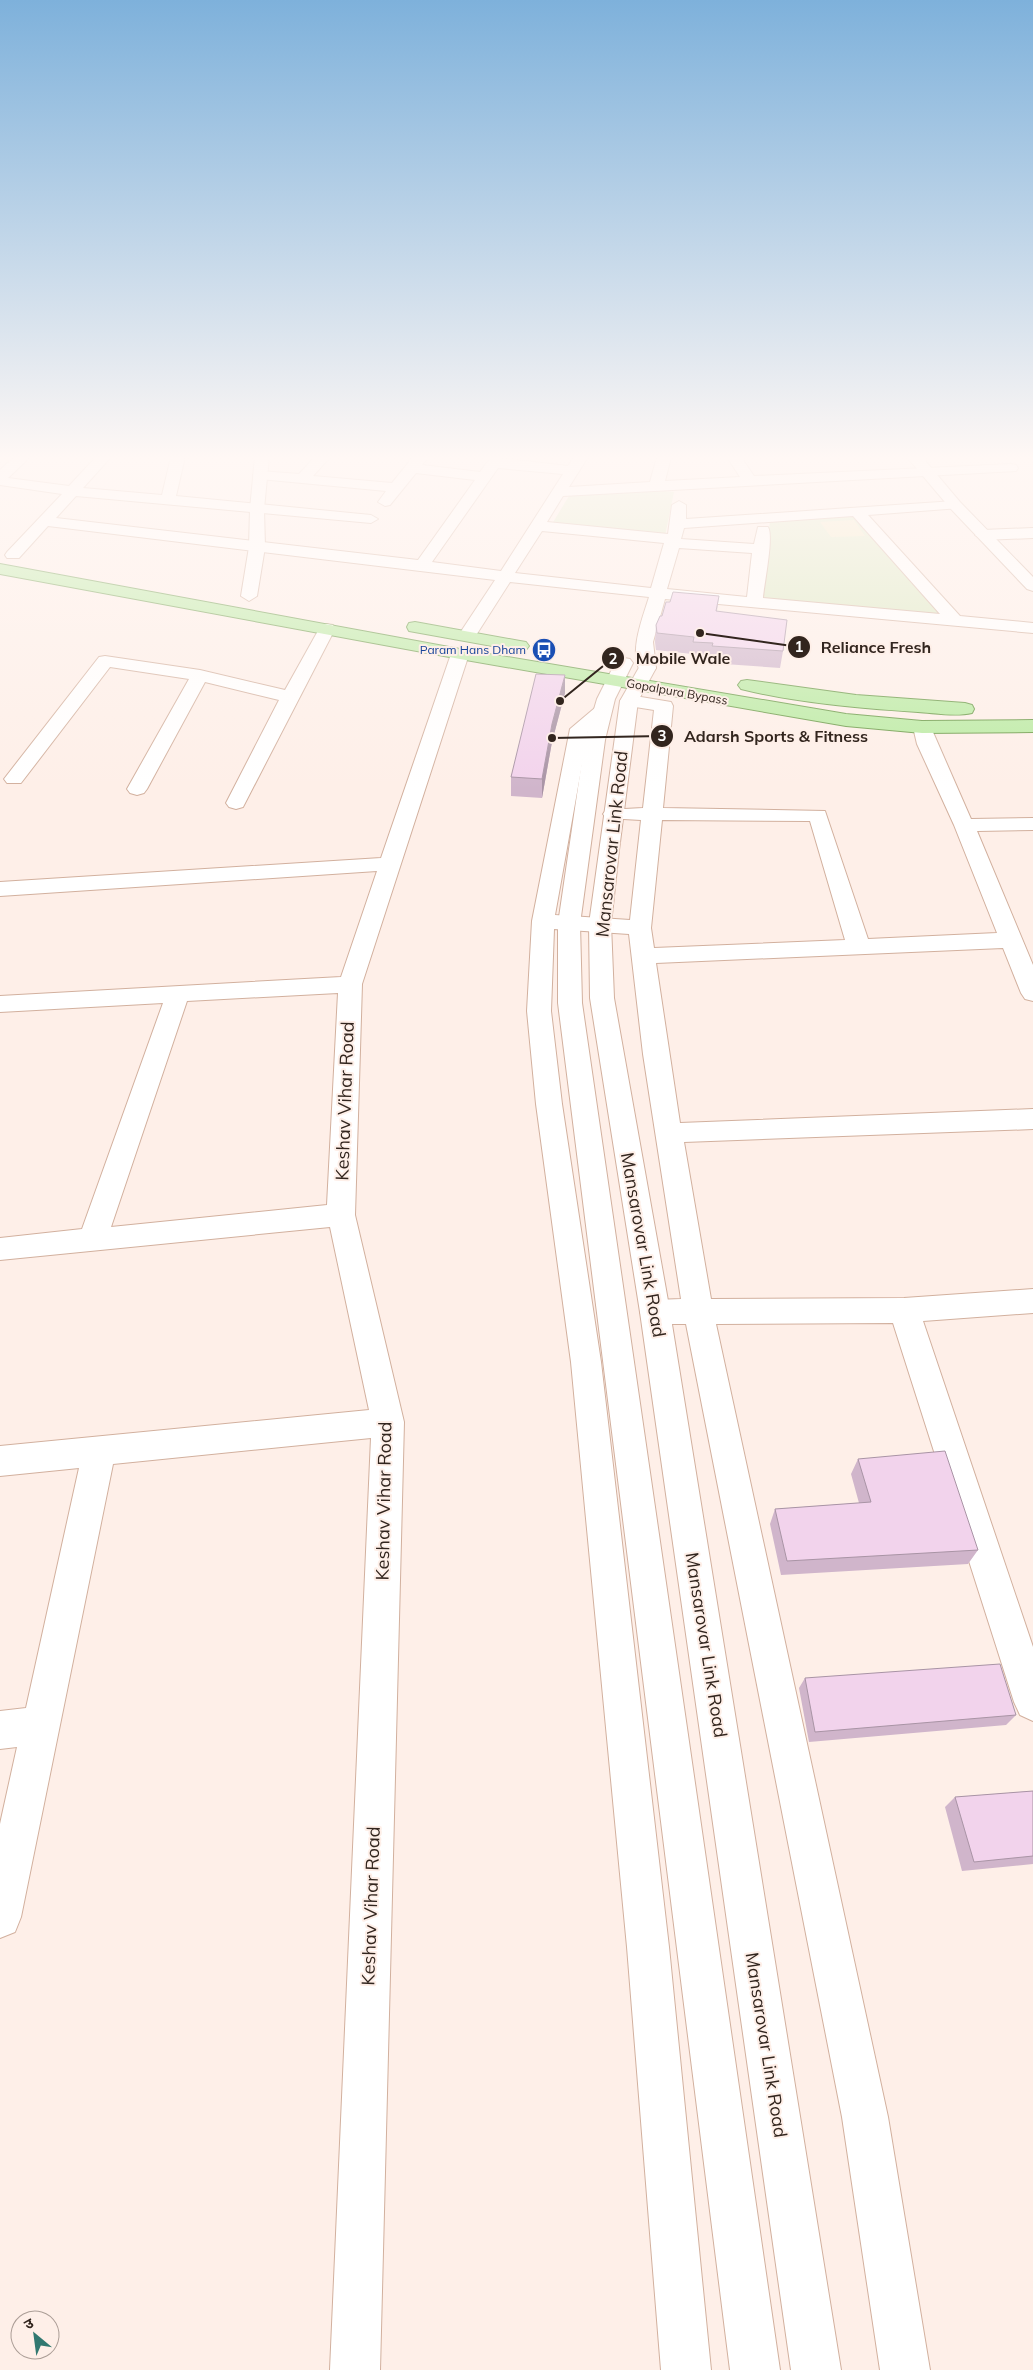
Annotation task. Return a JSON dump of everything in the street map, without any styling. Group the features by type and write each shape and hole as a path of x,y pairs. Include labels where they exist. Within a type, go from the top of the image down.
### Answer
{"main road":[{"name":"Gopalpura Bypass","path":"0,569 327,629 464,645 632,676 846,720 922,727 1033,726"},
{"path":"230,593 268,600"},
{"name":"Gopalpura Bypass","path":"401,624 464,645 534,648"},
{"name":"Gopalpura Bypass","path":"729,682 856,701 925,708 980,709"},
{"path":"1007,710 1033,710"}],"street":[{"path":"249,596 254,568"},
{"path":"442,568 658,594 1033,628"},
{"name":"Keshav Vihar Road","path":"355,2370 388,1422 341,1215 350,984 464,645 512,568"},
{"path":"658,594 665,568"},
{"path":"754,603 759,568"},
{"path":"907,568 955,620"},
{"path":"1015,568 1033,586"},
{"name":"Mansarovar Link Road","path":"658,594 632,676 600,924 602,998 655,1312 816,2370"},
{"path":"236,803 327,629"},
{"path":"14,779 105,661 200,675 290,697"},
{"path":"138,789 200,675"},
{"path":"632,676 664,706 640,928 669,1133 698,1311 865,2117 905,2370"},
{"name":"Mansarovar Link Road","path":"632,676 603,711 595,740 569,924 570,1003 603,1362 652,1600 755,2370"},
{"path":"603,711 579,729 543,921 539,1011 549,1104 603,1362 648,1947 686,2370"},
{"path":"922,727 927,744 964,825 1033,993"},
{"path":"613,814 818,815 858,945"},
{"path":"964,825 1033,824"},
{"path":"0,889 390,864"},
{"path":"543,921 640,928"},
{"path":"644,956 858,945 1012,940"},
{"path":"0,1004 350,984"},
{"path":"93,1239 178,993"},
{"path":"669,1133 1033,1119"},
{"path":"0,1249 341,1215"},
{"path":"655,1312 904,1310 1033,1301"},
{"path":"904,1310 1033,1702"},
{"path":"0,1461 388,1422"},
{"path":"0,1917 99,1452"},
{"path":"0,1730 41,1725"}],"green space":[{"path":"765,568 902,568 943,615 761,601"}],"building":[{"path":"673,592 719,596 716,611 787,620 783,651 712,646 713,643 693,642 694,637 657,633 656,625 660,616 662,616 666,602 670,602"},
{"path":"536,674 565,675 552,724 542,779 511,777"},
{"path":"945,1451 978,1550 787,1561 775,1509 871,1502 858,1459"},
{"path":"1000,1664 1016,1715 815,1732 805,1678"},
{"path":"1033,1791 1033,1856 974,1862 955,1797"}],"place":[{"name":"Reliance Fresh","path":"700,633"},
{"name":"Param Hans Dham","path":"544,650"},
{"name":"Mobile Wale","path":"560,701"},
{"name":"Adarsh Sports & Fitness","path":"552,738"}]}
